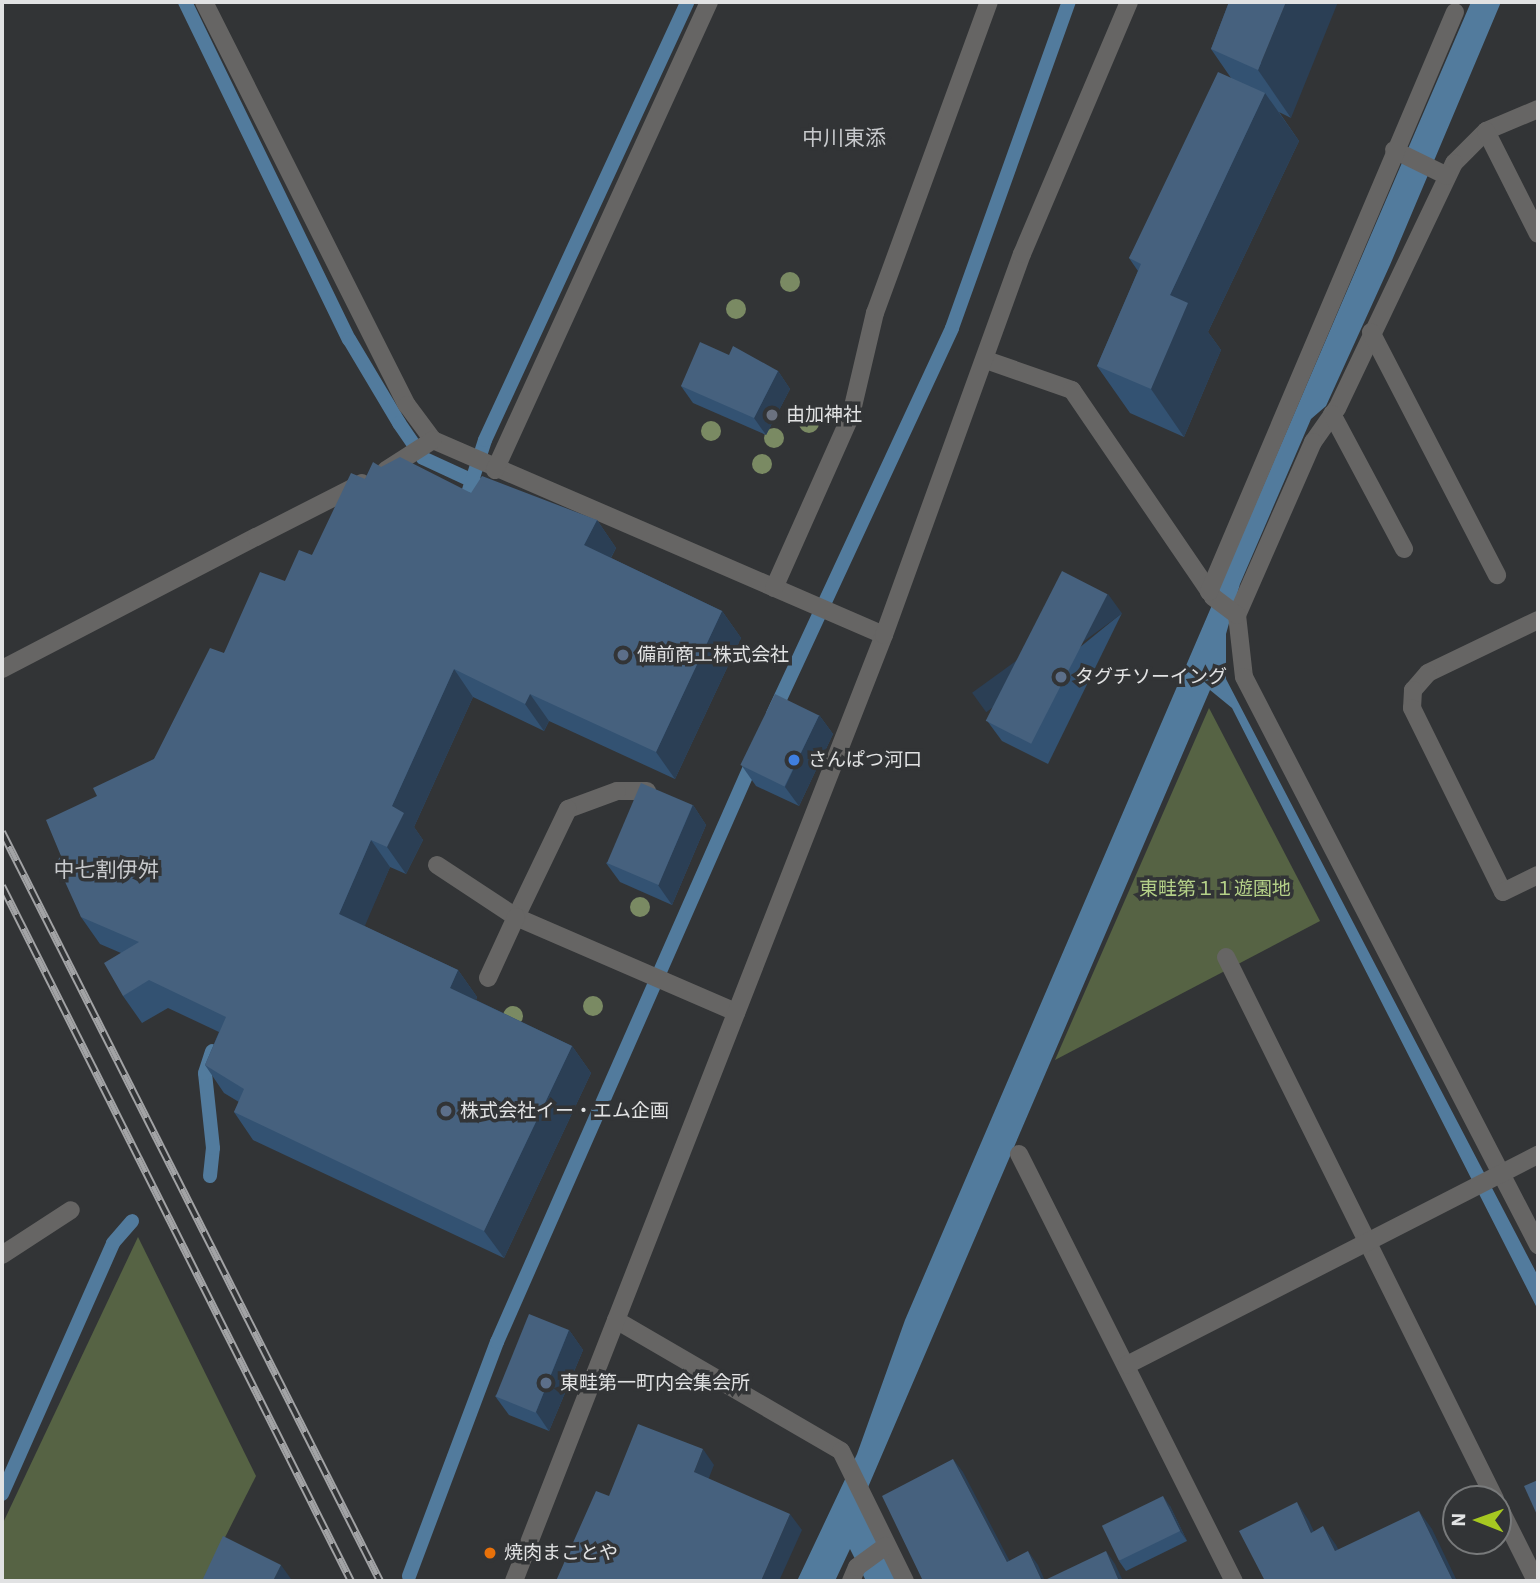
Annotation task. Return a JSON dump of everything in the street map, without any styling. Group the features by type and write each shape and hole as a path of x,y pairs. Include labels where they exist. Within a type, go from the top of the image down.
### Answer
{"street":[{"path":"204,2 407,405 432,441 884,635"},
{"path":"490,468 709,2"},
{"path":"774,588 851,415 875,313 989,2"},
{"path":"513,1581 884,635 1022,254 1129,2"},
{"path":"1211,595 1455,12"},
{"path":"1538,109 1486,131 1440,173 1371,332 1332,414 1313,442 1233,612 1244,677 1489,1180 1538,1245"},
{"path":"1486,131 1538,234"},
{"path":"1396,152 1440,173"},
{"path":"1371,332 1497,575"},
{"path":"985,360 1072,390 1211,595 1233,612"},
{"path":"1332,414 1404,549"},
{"path":"2,669 407,459 432,441"},
{"path":"1538,620 1428,673 1413,690 1412,708 1503,892 1538,875"},
{"path":"488,978 568,809 617,791 647,790"},
{"path":"437,865 516,917 736,1012"},
{"path":"1226,957 1488,1485"},
{"path":"1019,1154 1234,1581"},
{"path":"1127,1365 1538,1155"},
{"path":"2,1255 71,1210"},
{"path":"616,1320 841,1451 843,1463 866,1497 883,1547 905,1581"},
{"path":"1512,1534 1536,1581"},
{"path":"854,1574 883,1547"}],"green space":[{"name":"東畦第１１遊園地","path":"1209,708 1320,921 1055,1060"},
{"path":"138,1237 256,1476 203,1581 2,1581 2,1525"}],"water":[{"path":"1471,2 1501,2 1390,265 1326,406 1311,419 1240,584 1226,634 1226,679 1538,1276 1538,1310 1232,708 1210,690 860,1506 896,1581 866,1581 850,1549 835,1581 797,1581 857,1454 905,1320"}],"building":[{"path":"1229,2 1286,2 1258,70 1211,49"},
{"path":"1218,72 1265,93 1170,295 1188,303 1151,389 1097,366 1141,264 1129,258"},
{"path":"700,342 729,355 733,346 778,371 754,418 681,386"},
{"path":"400,457 471,493 482,476 597,520 584,545 722,611 656,752 530,694 525,704 454,669 392,806 404,813 387,847 371,840 339,914 458,970 450,988 572,1046 484,1231 234,1112 244,1089 205,1065 226,1017 149,980 123,996 104,963 139,942 81,917 56,862 61,856 46,820 97,796 93,788 154,759 210,648 224,653 260,572 285,581 299,550 312,555 351,473 365,479 373,462 381,467"},
{"path":"1062,571 1107,594 1031,744 986,721"},
{"path":"775,694 819,715 784,786 740,765"},
{"path":"641,783 693,805 659,885 607,863"},
{"path":"529,1314 569,1330 536,1413 496,1397"},
{"path":"638,1424 703,1449 694,1472 790,1514 761,1581 556,1581 596,1491 609,1496"},
{"path":"953,1459 1007,1562 1028,1551 1042,1581 923,1581 882,1496"},
{"path":"1538,1480 1538,1517 1524,1486"},
{"path":"1163,1496 1180,1531 1119,1561 1102,1526"},
{"path":"1297,1502 1311,1533 1323,1526 1335,1551 1419,1511 1453,1581 1265,1581 1239,1531"},
{"path":"223,1536 281,1565 273,1581 202,1581"},
{"path":"1106,1551 1119,1581 1043,1581"}],"waterway":[{"path":"185,2 349,339 399,423 423,458 475,482"},
{"path":"463,509 485,440 687,2"},
{"path":"773,714 952,328 1069,2"},
{"path":"409,1576 497,1342 754,758"},
{"path":"210,1176 213,1148 205,1073 212,1051"},
{"path":"2,1494 113,1243 132,1221"}],"railway":[{"path":"2,832 380,1581"},
{"path":"2,886 351,1581"}],"place":[{"name":"由加神社","path":"772,415"},
{"name":"備前商工株式会社","path":"623,655"},
{"name":"タグチソーイング","path":"1061,677"},
{"name":"さんぱつ河口","path":"794,760"},
{"name":"株式会社イー・エム企画","path":"446,1111"},
{"name":"東畦第一町内会集会所","path":"546,1383"},
{"name":"焼肉まことや","path":"490,1553"}],"district":[{"name":"中川東添","path":"844,137"},
{"name":"中七割伊舛","path":"106,869"}]}
